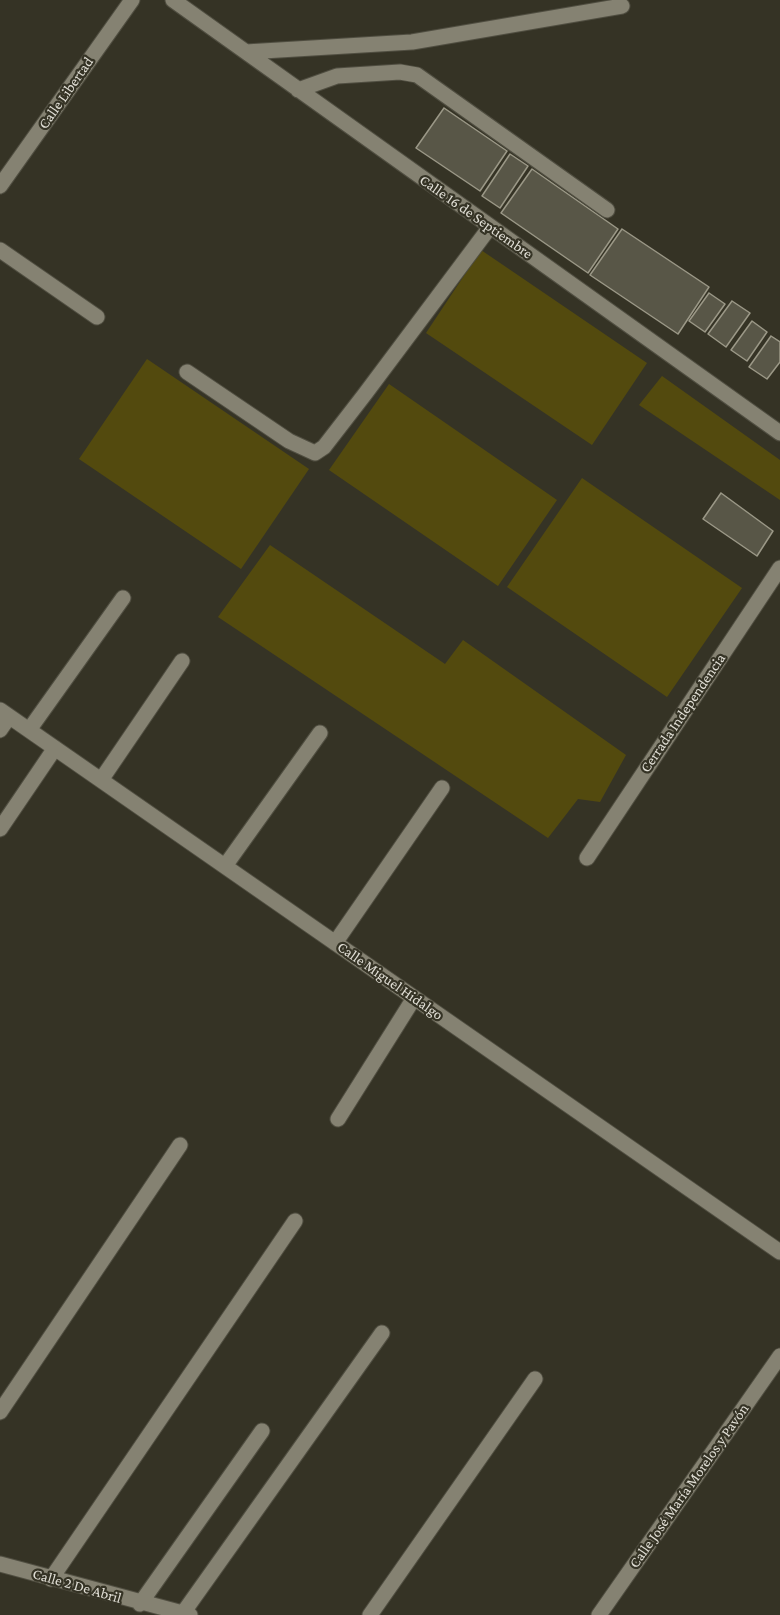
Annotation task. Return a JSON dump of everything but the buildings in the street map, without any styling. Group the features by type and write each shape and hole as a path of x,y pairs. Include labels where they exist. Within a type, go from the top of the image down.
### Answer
{"street":[{"name":"Calle Libertad","path":"0,186 132,0"},
{"name":"Calle 16 de Septiembre","path":"173,0 780,432"},
{"path":"246,52 412,42 622,6"},
{"path":"298,90 337,76 400,72 417,75 607,210"},
{"path":"188,372 289,441 315,453 324,447 490,227"},
{"path":"0,250 97,316"},
{"name":"Cerrada Independencia","path":"587,858 780,568"},
{"path":"29,730 123,598"},
{"path":"101,780 182,661"},
{"path":"0,730 5,713"},
{"name":"Calle Miguel Hidalgo","path":"5,713 780,1252"},
{"path":"225,866 320,733"},
{"path":"0,829 56,748"},
{"path":"335,943 442,788"},
{"path":"338,1119 414,998"},
{"path":"0,1412 180,1145"},
{"path":"51,1579 295,1221"},
{"path":"186,1614 382,1333"},
{"name":"Calle José María Morelos y Pavón","path":"599,1615 780,1356"},
{"path":"370,1615 535,1379"},
{"path":"140,1604 262,1431"},
{"name":"Calle 2 De Abril","path":"0,1564 140,1604 186,1614"}],"shaded area":[{"path":"481,250 647,363 592,445 426,333"},
{"path":"147,359 309,469 241,569 79,459"},
{"path":"662,376 780,460 780,500 639,405"},
{"path":"389,384 557,500 498,586 329,470"},
{"path":"582,478 742,588 667,697 507,587"},
{"path":"270,545 445,664 463,640 626,755 600,802 578,799 548,838 218,617"}]}
